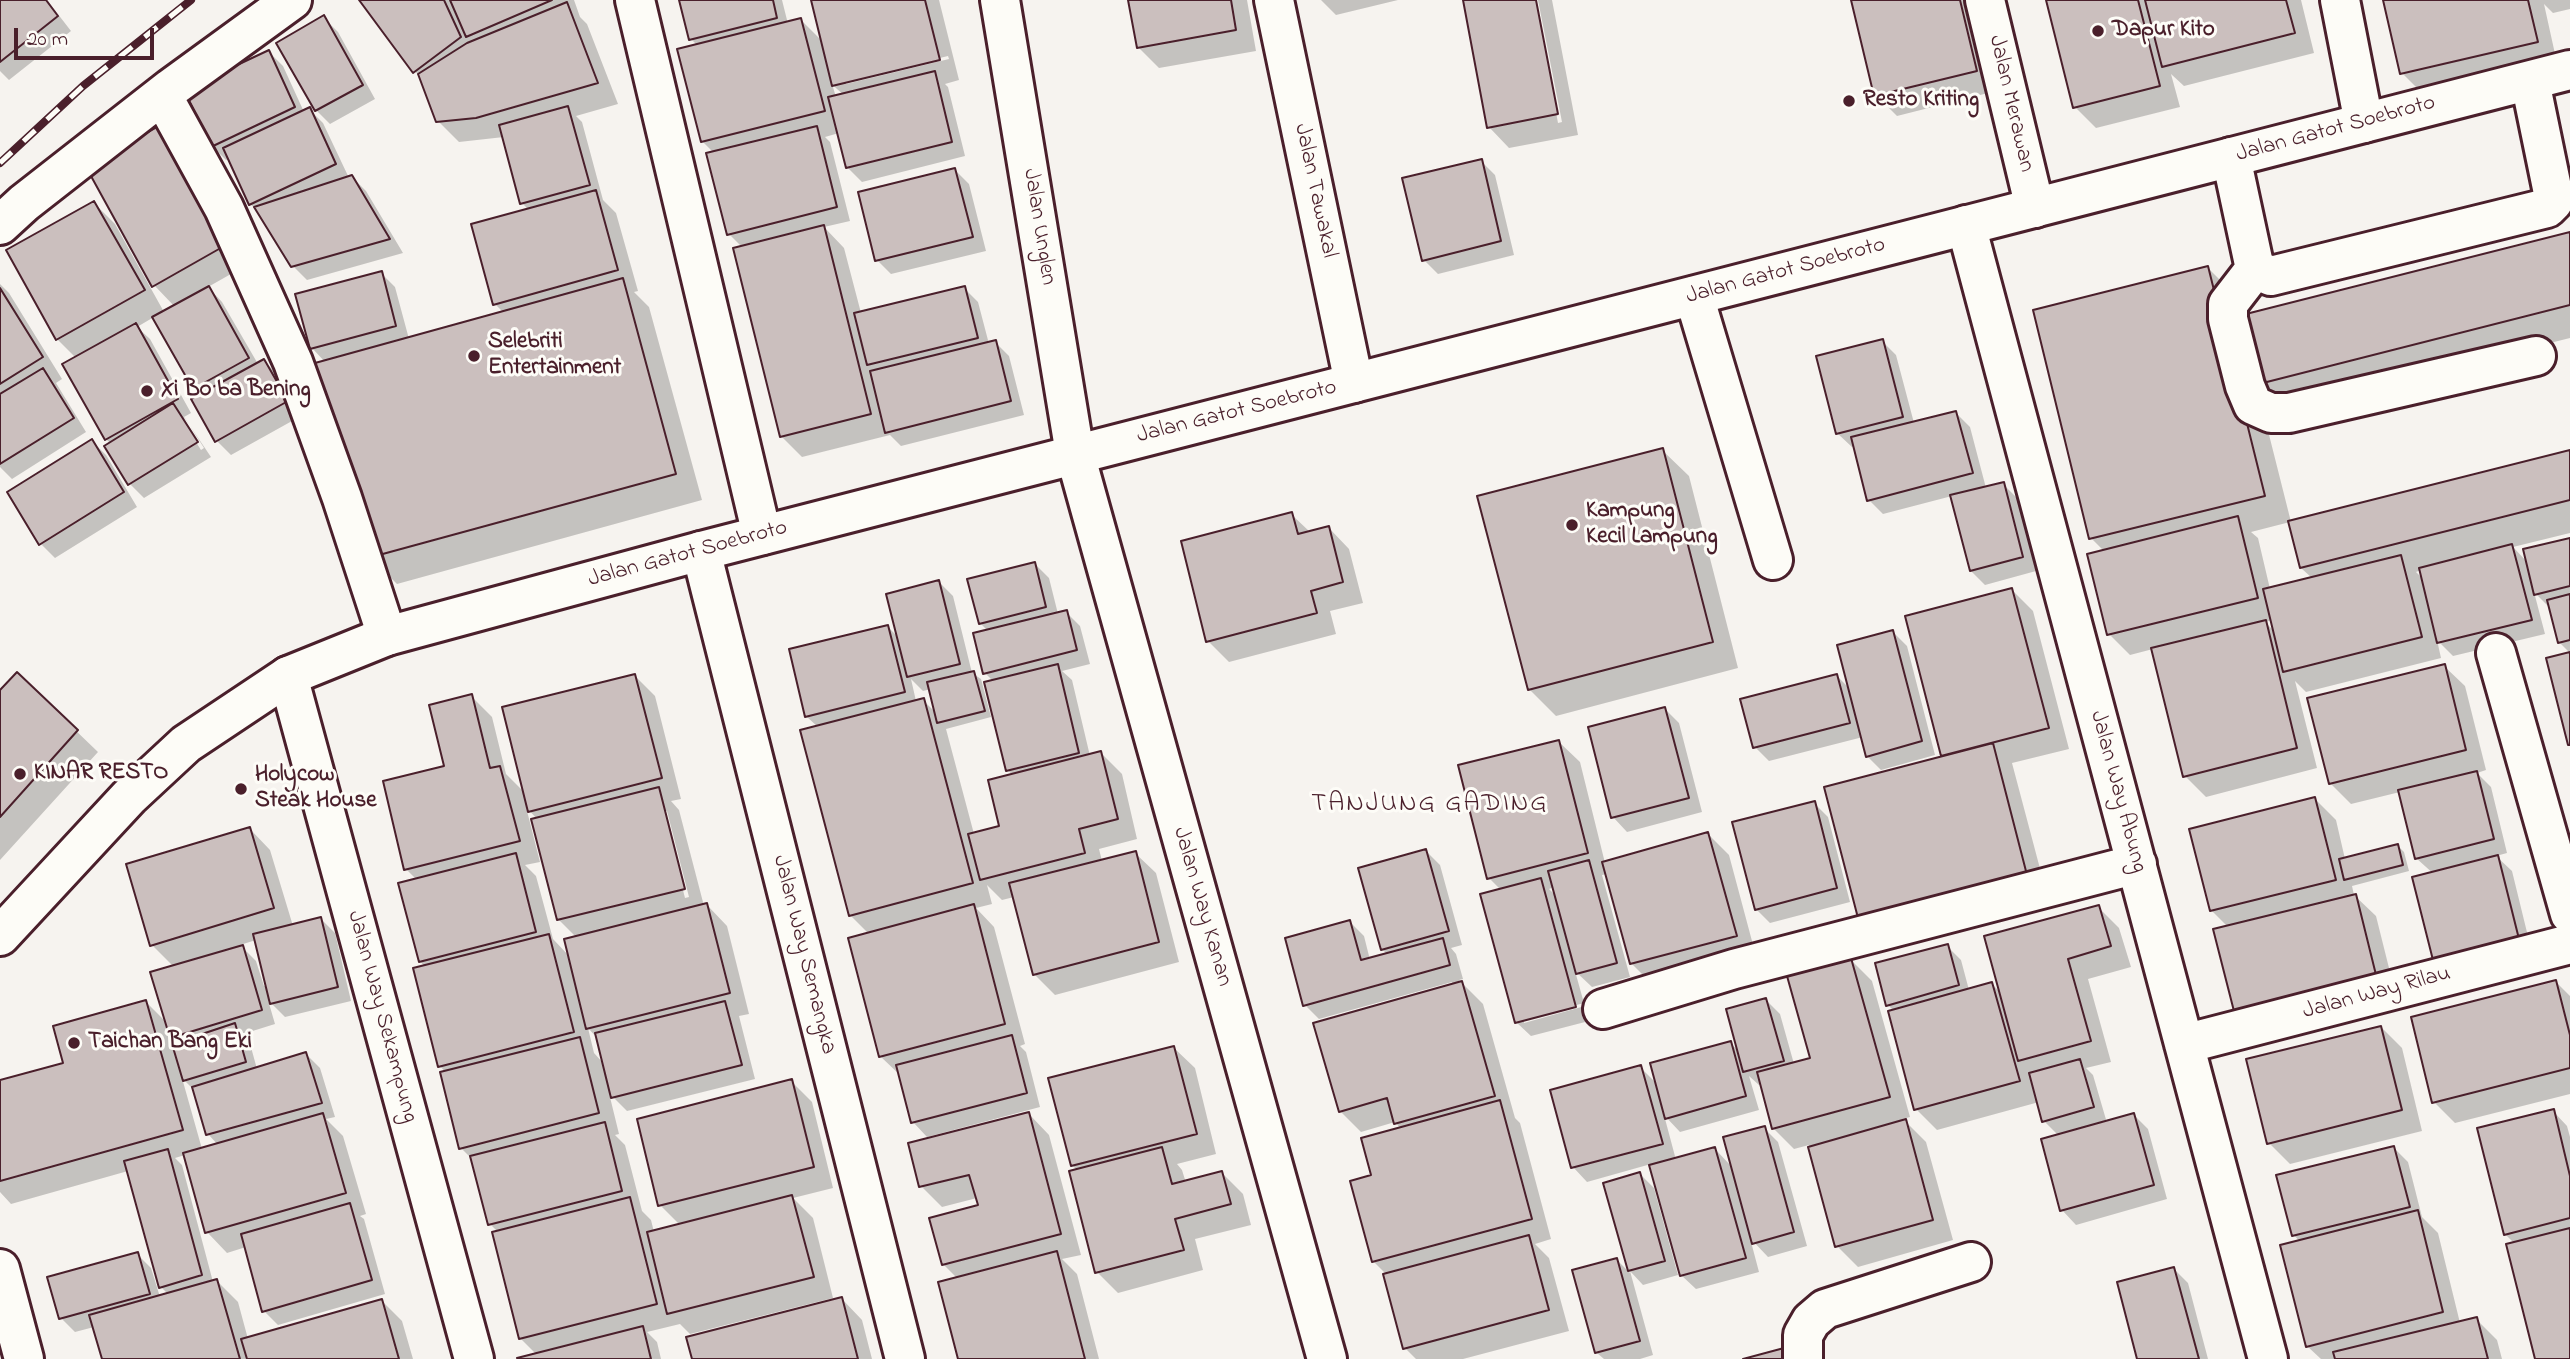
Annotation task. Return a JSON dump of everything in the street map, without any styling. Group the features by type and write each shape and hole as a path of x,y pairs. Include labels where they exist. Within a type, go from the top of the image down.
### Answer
{"street":[{"path":"0,225 24,203 162,95 292,0"},
{"path":"635,0 762,535"},
{"name":"Jalan Unglen","path":"1000,0 1075,454"},
{"name":"Jalan Tawakal","path":"1274,0 1354,383"},
{"name":"Jalan Merawan","path":"1985,0 2035,208"},
{"path":"2340,0 2364,122"},
{"name":"Jalan Gatot Soebroto","path":"0,936 129,797 186,744 288,676 387,636 762,535 2570,70"},
{"path":"2255,269 2271,276 2547,208 2553,202 2553,193 2530,80"},
{"path":"162,95 225,208 293,362 342,498 387,636"},
{"path":"2231,158 2255,269 2228,304 2228,319 2245,386 2253,405 2272,413 2289,413 2536,356"},
{"name":"Jalan Way Abung","path":"1966,225 2268,1359"},
{"path":"1694,296 1773,560"},
{"name":"Jalan Way Kanan","path":"1075,454 1327,1359"},
{"name":"Jalan Way Semangka","path":"701,551 905,1359"},
{"path":"2496,653 2570,914"},
{"name":"Jalan Way Sekampung","path":"288,676 474,1359"},
{"path":"1603,1009 1734,969 2137,864"},
{"name":"Jalan Way Rilau","path":"2184,1044 2570,944"},
{"path":"1803,1359 1802,1335 1811,1321 1825,1310 1971,1262"},
{"path":"0,1269 24,1359"}],"building":[{"path":"0,0 46,0 58,16 0,62"},
{"path":"359,0 444,0 461,37 413,73"},
{"path":"450,0 552,0 466,37"},
{"path":"679,0 773,0 777,18 689,40"},
{"path":"811,0 925,0 940,60 832,86"},
{"path":"1128,0 1231,0 1236,30 1137,48"},
{"path":"1463,0 1536,0 1558,114 1487,128"},
{"path":"1851,0 1960,0 1977,71 1874,96"},
{"path":"2046,0 2138,0 2160,86 2073,108"},
{"path":"2145,0 2286,0 2295,33 2162,67"},
{"path":"2383,0 2528,0 2538,42 2400,74"},
{"path":"567,2 598,83 476,118 436,122 418,74 467,43"},
{"path":"324,15 363,85 315,111 276,43"},
{"path":"801,18 825,111 701,142 677,49"},
{"path":"269,50 295,107 211,147 184,90"},
{"path":"935,71 952,142 846,168 828,97"},
{"path":"568,106 590,185 520,204 499,125"},
{"path":"310,107 336,164 249,205 223,148"},
{"path":"159,126 226,245 152,287 86,167"},
{"path":"817,126 837,207 727,235 706,153"},
{"path":"1482,159 1501,241 1422,261 1402,178"},
{"path":"955,168 973,237 875,261 858,192"},
{"path":"352,175 390,239 291,267 254,207"},
{"path":"596,190 618,270 493,305 471,224"},
{"path":"94,201 145,290 56,340 6,250"},
{"path":"824,225 871,414 780,437 733,248"},
{"path":"2570,232 2570,305 2255,385 2238,316"},
{"path":"2208,266 2265,496 2089,539 2033,310"},
{"path":"382,271 396,326 310,349 295,294"},
{"path":"623,278 676,474 368,558 315,363"},
{"path":"209,286 249,358 193,389 152,317"},
{"path":"965,286 978,338 867,365 854,313"},
{"path":"0,288 43,357 0,384"},
{"path":"136,323 178,399 105,440 62,364"},
{"path":"1883,339 1903,417 1836,434 1816,356"},
{"path":"996,340 1011,401 885,433 870,371"},
{"path":"264,359 288,401 215,442 191,399"},
{"path":"43,368 74,418 0,464 0,394"},
{"path":"173,403 198,442 128,485 104,446"},
{"path":"1956,411 1973,473 1867,501 1851,437"},
{"path":"92,439 124,492 39,545 7,492"},
{"path":"1663,448 1713,642 1528,690 1477,496"},
{"path":"2570,450 2570,500 2300,568 2288,521"},
{"path":"2004,482 2023,557 1970,571 1950,495"},
{"path":"1292,512 1298,534 1329,526 1343,582 1311,591 1317,613 1206,642 1181,541"},
{"path":"2238,516 2258,598 2107,635 2087,554"},
{"path":"2570,538 2570,586 2534,595 2523,549"},
{"path":"2512,544 2532,620 2437,643 2419,568"},
{"path":"2401,555 2422,637 2283,672 2263,589"},
{"path":"1035,562 1046,607 979,624 967,579"},
{"path":"939,580 960,664 907,677 886,594"},
{"path":"2012,588 2049,728 1941,756 1905,616"},
{"path":"2570,594 2570,640 2558,643 2547,600"},
{"path":"1067,610 1077,650 983,674 973,633"},
{"path":"2266,620 2297,748 2183,777 2151,648"},
{"path":"888,625 905,692 805,717 789,649"},
{"path":"1893,630 1922,741 1866,757 1837,645"},
{"path":"2570,652 2570,745 2568,745 2546,658"},
{"path":"1058,664 1079,753 1006,771 984,682"},
{"path":"2445,664 2466,750 2329,784 2307,698"},
{"path":"974,671 985,711 937,723 927,682"},
{"name":"KINAR RESTO","path":"17,672 78,730 0,817 0,690"},
{"path":"635,674 662,778 528,812 502,707"},
{"path":"1837,674 1850,723 1753,748 1740,699"},
{"path":"472,694 490,768 500,766 520,841 404,870 383,781 444,766 429,705"},
{"path":"924,698 973,883 849,916 800,730"},
{"path":"1665,707 1689,798 1611,818 1588,727"},
{"path":"1559,740 1588,853 1487,879 1458,765"},
{"path":"1993,743 2027,875 1858,918 1824,787"},
{"path":"1101,751 1118,819 1079,829 1085,853 980,880 968,834 999,826 988,780"},
{"path":"2477,771 2494,839 2415,859 2398,790"},
{"path":"659,787 685,889 557,920 531,819"},
{"path":"2315,797 2336,880 2210,911 2189,829"},
{"path":"1815,801 1837,888 1755,910 1732,822"},
{"path":"250,827 274,908 150,946 126,864"},
{"path":"1708,832 1737,936 1630,964 1602,862"},
{"path":"2398,844 2403,865 2344,880 2339,859"},
{"path":"1426,849 1449,931 1381,950 1358,868"},
{"path":"1136,851 1159,942 1033,975 1009,883"},
{"path":"516,853 536,932 419,962 398,883"},
{"path":"2498,855 2522,951 2436,972 2412,877"},
{"path":"1589,860 1617,963 1576,974 1548,871"},
{"path":"1541,878 1576,1007 1515,1023 1480,894"},
{"path":"2356,894 2379,987 2237,1023 2213,929"},
{"path":"707,903 730,993 586,1029 564,939"},
{"path":"974,904 1005,1024 879,1057 848,938"},
{"path":"2099,905 2111,946 2068,959 2091,1041 2018,1061 1984,936"},
{"path":"321,917 338,987 270,1004 253,934"},
{"path":"1350,920 1361,960 1443,938 1450,965 1303,1006 1285,938"},
{"path":"549,934 574,1032 438,1067 413,968"},
{"path":"1948,944 1959,985 1886,1006 1875,963"},
{"path":"243,945 262,1010 170,1038 150,972"},
{"path":"1851,958 1890,1097 1772,1129 1757,1072 1810,1058 1787,976"},
{"path":"2556,980 2570,1035 2570,1068 2432,1103 2411,1017"},
{"path":"1462,981 1495,1096 1394,1124 1387,1098 1339,1112 1313,1023"},
{"path":"1992,982 2020,1081 1914,1110 1888,1011"},
{"path":"1766,998 1784,1061 1743,1072 1726,1009"},
{"path":"146,1000 183,1130 0,1181 0,1080 63,1063 53,1026"},
{"path":"725,1001 742,1065 611,1098 595,1033"},
{"path":"235,1023 246,1062 183,1081 172,1044"},
{"path":"2381,1026 2402,1110 2267,1144 2246,1059"},
{"path":"1012,1035 1027,1093 911,1123 896,1065"},
{"path":"580,1037 599,1113 459,1149 440,1072"},
{"path":"1731,1041 1746,1096 1665,1119 1650,1063"},
{"path":"1174,1046 1197,1134 1071,1166 1048,1078"},
{"path":"306,1052 322,1103 206,1135 192,1087"},
{"path":"2080,1059 2094,1107 2042,1122 2029,1073"},
{"path":"1641,1065 1663,1144 1571,1168 1550,1090"},
{"path":"792,1079 814,1167 658,1206 637,1119"},
{"path":"1500,1100 1532,1219 1372,1262 1350,1181 1371,1175 1361,1138"},
{"path":"2554,1109 2570,1176 2570,1218 2504,1235 2477,1128"},
{"path":"1029,1112 1061,1234 942,1265 929,1218 978,1205 969,1175 919,1187 908,1143"},
{"path":"323,1113 346,1193 205,1233 183,1153"},
{"path":"2134,1113 2154,1185 2060,1211 2041,1139"},
{"path":"1906,1119 1933,1220 1835,1247 1808,1147"},
{"path":"605,1122 622,1191 488,1225 470,1156"},
{"path":"1765,1126 1794,1232 1752,1244 1723,1137"},
{"path":"2394,1146 2410,1207 2292,1236 2276,1175"},
{"path":"1162,1147 1172,1184 1222,1171 1231,1204 1175,1219 1184,1250 1095,1273 1069,1171"},
{"path":"1715,1147 1746,1258 1680,1276 1649,1165"},
{"path":"168,1149 202,1275 159,1288 124,1161"},
{"path":"1640,1172 1665,1261 1628,1271 1603,1183"},
{"path":"792,1195 814,1277 667,1314 647,1232"},
{"path":"630,1197 657,1304 519,1339 492,1232"},
{"path":"350,1203 372,1280 262,1312 241,1234"},
{"path":"2418,1210 2443,1312 2306,1347 2280,1245"},
{"path":"2570,1228 2570,1359 2535,1359 2506,1244"},
{"path":"1529,1235 1549,1310 1403,1349 1383,1274"},
{"path":"1057,1251 1085,1359 958,1359 938,1282"},
{"path":"138,1252 150,1294 59,1319 47,1277"},
{"path":"1617,1258 1640,1341 1595,1353 1572,1270"},
{"path":"2174,1267 2199,1359 2137,1359 2117,1282"},
{"path":"217,1279 240,1359 102,1359 89,1315"},
{"path":"842,1297 858,1359 692,1359 686,1337"},
{"path":"382,1299 399,1359 247,1359 241,1339"},
{"path":"2477,1317 2488,1359 2335,1359 2333,1352"},
{"path":"643,1326 651,1359 517,1358"},
{"path":"1784,1348 1786,1359 1743,1359"}],"railway":[{"path":"0,163 83,86 191,0"}],"place":[{"name":"Dapur Kito","path":"2098,31"},
{"name":"Resto Kriting","path":"1849,101"},
{"name":"Selebriti Entertainment","path":"474,356"},
{"name":"Xi Bo ba Bening","path":"147,391"},
{"name":"Kampung Kecil Lampung","path":"1572,525"},
{"name":"KINAR RESTO","path":"20,774"},
{"name":"Holycow Steak House","path":"241,789"},
{"name":"Taichan Bang Eki","path":"74,1043"}],"district":[{"name":"TANJUNG GADING","path":"1430,806"}]}
